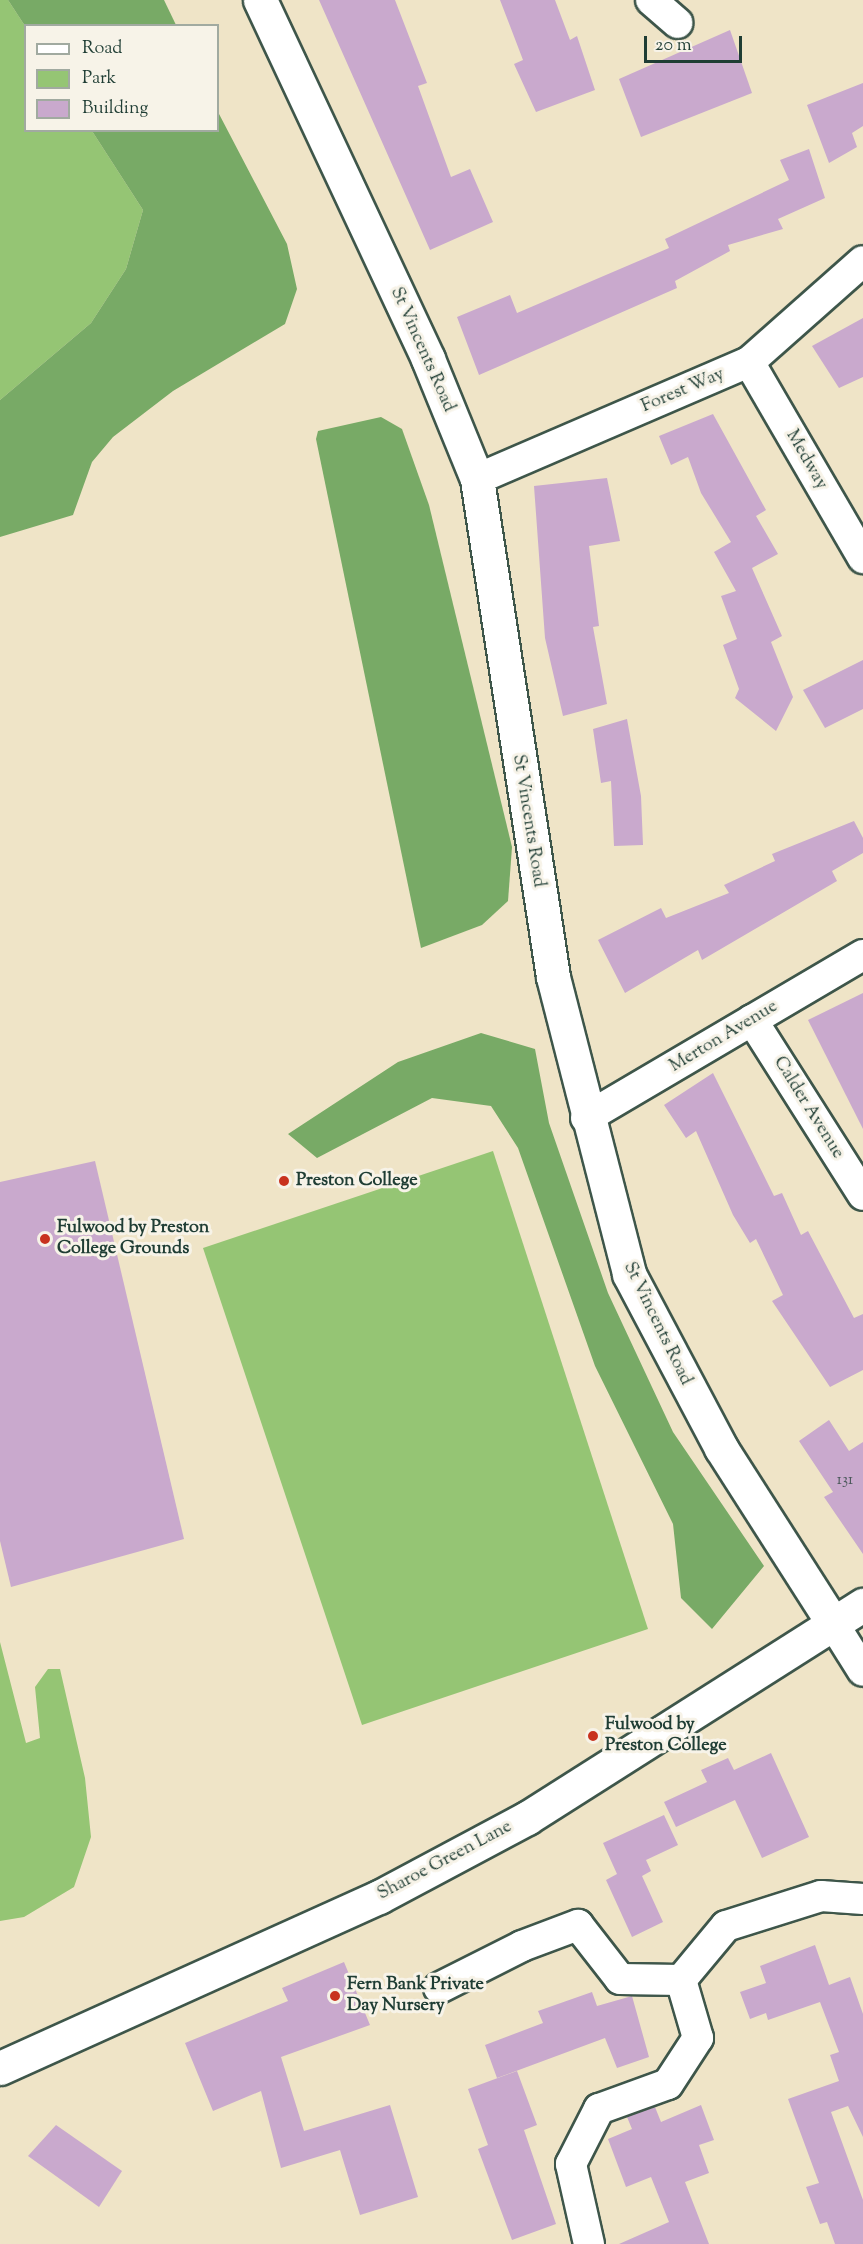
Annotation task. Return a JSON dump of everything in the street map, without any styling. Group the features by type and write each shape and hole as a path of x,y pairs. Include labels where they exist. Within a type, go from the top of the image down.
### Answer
{"street":[{"name":"St Vincents Road","path":"260,0 428,359 477,479 553,977 586,1118 629,1274 721,1448 834,1625"},
{"path":"651,0 676,23"},
{"name":"Forest Way","path":"477,479 748,363 863,261"},
{"name":"Medway","path":"748,363 863,558"},
{"name":"Merton Avenue","path":"586,1118 863,955"},
{"name":"Calder Avenue","path":"752,1020 863,1195"},
{"name":"Sharoe Green Lane","path":"0,2068 379,1897 527,1818 863,1605"},
{"path":"834,1625 863,1671"},
{"path":"681,1980 726,1926 821,1896 863,1899"},
{"path":"439,1988 522,1946 578,1925 620,1979 681,1980"},
{"path":"590,2244 571,2164 599,2109 668,2084 698,2038 681,1980"}],"green space":[{"path":"0,0 8,0 24,24 24,132 93,132 143,210 126,269 91,323 0,400"},
{"path":"8,0 164,0 176,24 24,24"},
{"path":"219,114 287,244 297,289 285,324 173,391 113,437 92,462 73,515 0,537 0,400 91,323 126,269 143,210 93,132 219,132"},
{"path":"381,417 402,429 429,505 512,847 508,901 482,925 421,948 316,439 318,431"},
{"path":"481,1033 535,1049 549,1123 608,1293 673,1432 764,1566 712,1629 681,1598 673,1524 595,1366 518,1148 491,1106 432,1098 317,1158 288,1134 398,1062"},
{"path":"493,1151 648,1629 362,1725 203,1248"},
{"path":"0,1642 26,1743 40,1738 35,1687 48,1669 60,1669 85,1778 91,1837 74,1887 24,1917 0,1921"}],"building":[{"path":"319,0 395,0 427,83 418,86 451,177 470,169 493,222 430,250"},
{"path":"500,0 555,0 570,40 577,36 595,90 536,112 514,64 523,60"},
{"path":"730,30 752,93 641,137 619,79"},
{"path":"863,83 863,126 852,133 857,147 829,163 807,105"},
{"path":"809,149 825,198 778,219 783,229 728,245 730,251 675,281 677,288 479,375 457,317 510,295 517,313 669,248 665,239 789,180 780,160"},
{"path":"863,318 863,377 839,388 812,346"},
{"path":"713,414 766,510 756,516 778,554 752,568 782,636 771,642 793,697 776,731 735,698 739,689 723,645 737,639 721,596 736,591 714,552 731,542 701,493 688,457 671,465 659,436"},
{"path":"607,478 620,541 589,546 599,626 593,627 607,704 563,716 545,638 534,486"},
{"path":"863,660 863,709 825,728 803,690"},
{"path":"627,719 641,796 643,845 614,846 611,781 601,783 593,729"},
{"path":"854,821 863,838 863,853 832,871 837,881 702,960 698,950 625,993 598,940 661,908 666,918 729,893 724,885 775,861 772,854"},
{"path":"863,993 863,1129 808,1020"},
{"path":"713,1073 774,1196 782,1193 801,1235 808,1231 854,1318 863,1314 863,1370 830,1387 772,1301 783,1295 756,1239 750,1243 733,1215 696,1131 686,1138 664,1105"},
{"path":"95,1161 184,1539 11,1587 0,1541 0,1182"},
{"path":"829,1420 849,1451 863,1442 863,1554 824,1497 833,1492 799,1441"},
{"path":"771,1753 809,1837 762,1858 735,1800 676,1827 664,1802 707,1782 701,1770 728,1758 734,1770"},
{"path":"664,1815 678,1845 646,1860 651,1871 642,1876 663,1922 632,1937 606,1880 617,1874 603,1843"},
{"path":"815,1945 829,1985 850,1977 863,2014 863,2137 848,2106 831,2112 863,2200 863,2244 835,2244 827,2222 820,2224 806,2187 819,2183 788,2099 839,2081 830,2055 839,2052 820,2002 768,2020 766,2013 750,2019 740,1992 766,1983 760,1966"},
{"path":"344,1962 370,2025 281,2057 304,2131 390,2105 418,2197 360,2215 340,2150 281,2168 261,2091 213,2111 185,2043 288,2001 282,1988"},
{"path":"592,1992 597,2006 632,1996 649,2057 617,2068 605,2038 497,2078 485,2045 543,2023 538,2011"},
{"path":"517,2071 537,2125 524,2130 556,2224 512,2240 478,2149 488,2145 468,2089"},
{"path":"701,2105 714,2140 699,2145 709,2173 685,2182 709,2244 619,2244 669,2222 651,2177 626,2187 608,2139 632,2129 627,2117 655,2107 661,2122"},
{"path":"56,2125 122,2171 99,2207 28,2156"}],"place":[{"name":"Preston College","path":"284,1181"},
{"name":"Fulwood by Preston College Grounds","path":"45,1239"},
{"name":"Fulwood by Preston College","path":"593,1736"},
{"name":"Fern Bank Private Day Nursery","path":"335,1996"}]}
